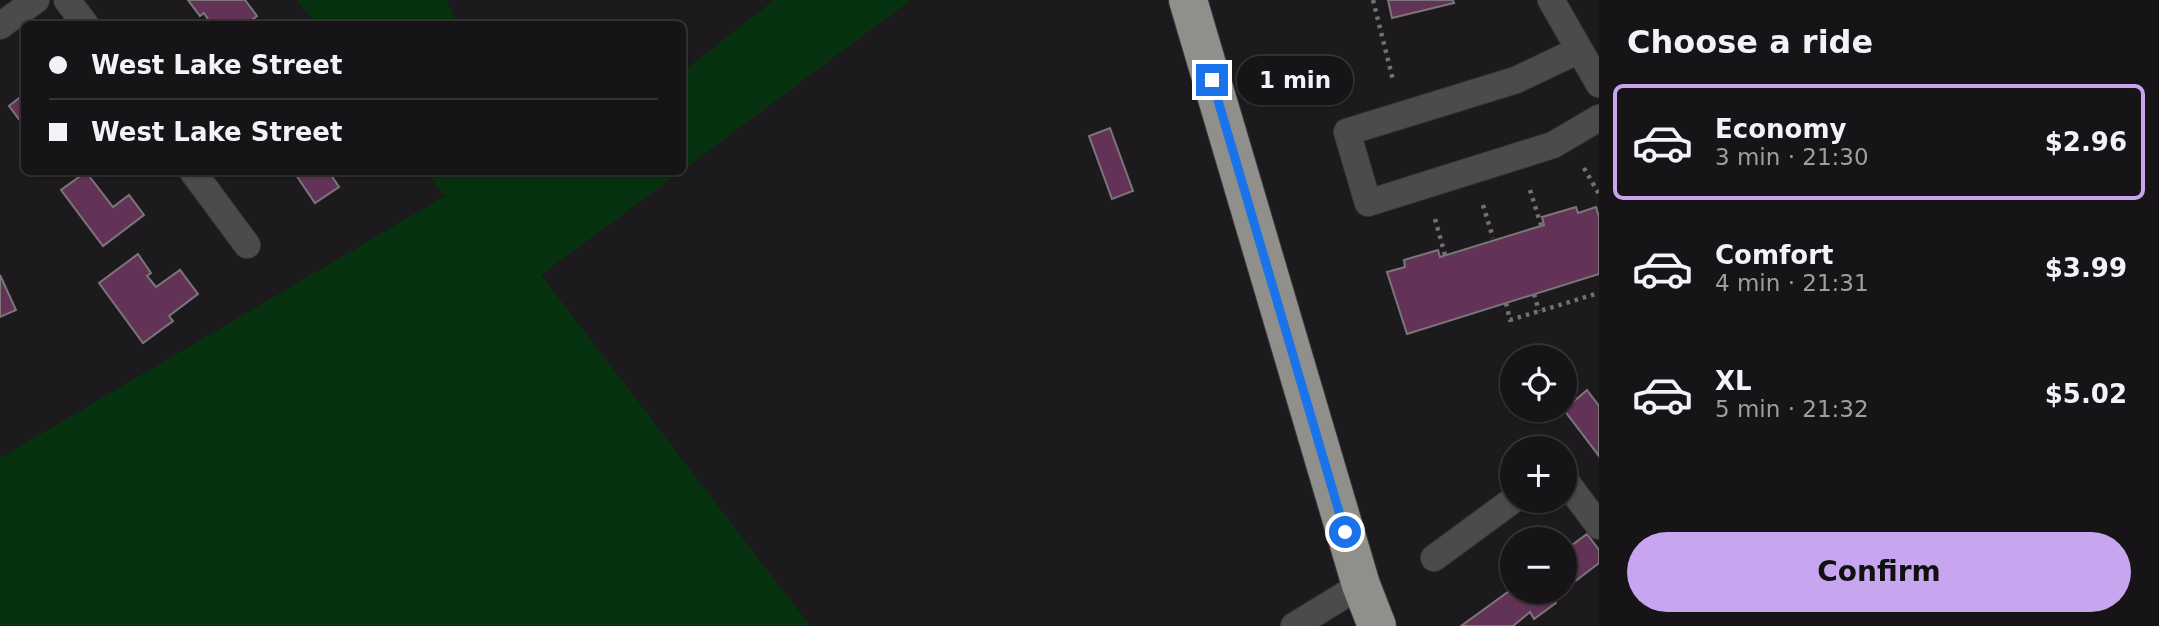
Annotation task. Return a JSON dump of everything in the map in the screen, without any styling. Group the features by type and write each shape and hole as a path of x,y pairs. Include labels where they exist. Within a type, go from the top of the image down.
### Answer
{"highway":[{"path":"1188,0 1361,585 1377,626"}],"street":[{"path":"0,26 36,0"},
{"path":"67,0 83,21"},
{"path":"1551,0 1599,84"},
{"path":"1579,50 1516,80 1348,132 1368,203 1553,145 1597,125"},
{"path":"195,175 247,245"},
{"path":"1577,496 1599,526"},
{"path":"1434,558 1500,510"},
{"path":"1294,626 1361,585"}],"path":[{"path":"1373,0 1393,80"},
{"path":"1584,168 1599,194"},
{"path":"1530,190 1541,225"},
{"path":"1483,205 1493,238"},
{"path":"1435,219 1445,255"},
{"path":"1506,303 1510,320 1599,293"},
{"path":"1534,295 1539,311"}],"green space":[{"path":"297,0 447,0 456,21 314,21"},
{"path":"774,0 911,0 686,168 686,70"},
{"path":"429,175 676,175 541,275 810,626 0,626 0,458 445,196"}],"building":[{"path":"188,0 245,0 257,16 250,21 209,21 204,13 200,16"},
{"path":"1388,0 1453,0 1454,3 1392,18"},
{"path":"21,96 21,122 9,106"},
{"path":"1110,128 1133,191 1112,199 1089,136"},
{"path":"82,175 88,175 113,207 129,195 144,215 103,246 61,190"},
{"path":"296,175 331,175 339,187 315,203"},
{"path":"1576,207 1578,213 1596,207 1599,217 1599,274 1407,334 1387,272 1405,267 1404,260 1438,250 1440,257 1544,225 1542,217"},
{"path":"138,254 151,273 147,276 156,287 180,270 198,294 169,316 173,321 143,343 99,283"},
{"path":"0,275 16,310 0,317"},
{"path":"1587,390 1599,406 1599,456 1573,422 1577,422 1577,399"},
{"path":"1587,534 1599,550 1599,563 1577,580 1577,541"},
{"path":"1500,598 1500,604 1555,604 1534,619 1530,612 1513,626 1461,626"}],"route":[{"path":"1212,80 1345,532"}]}
